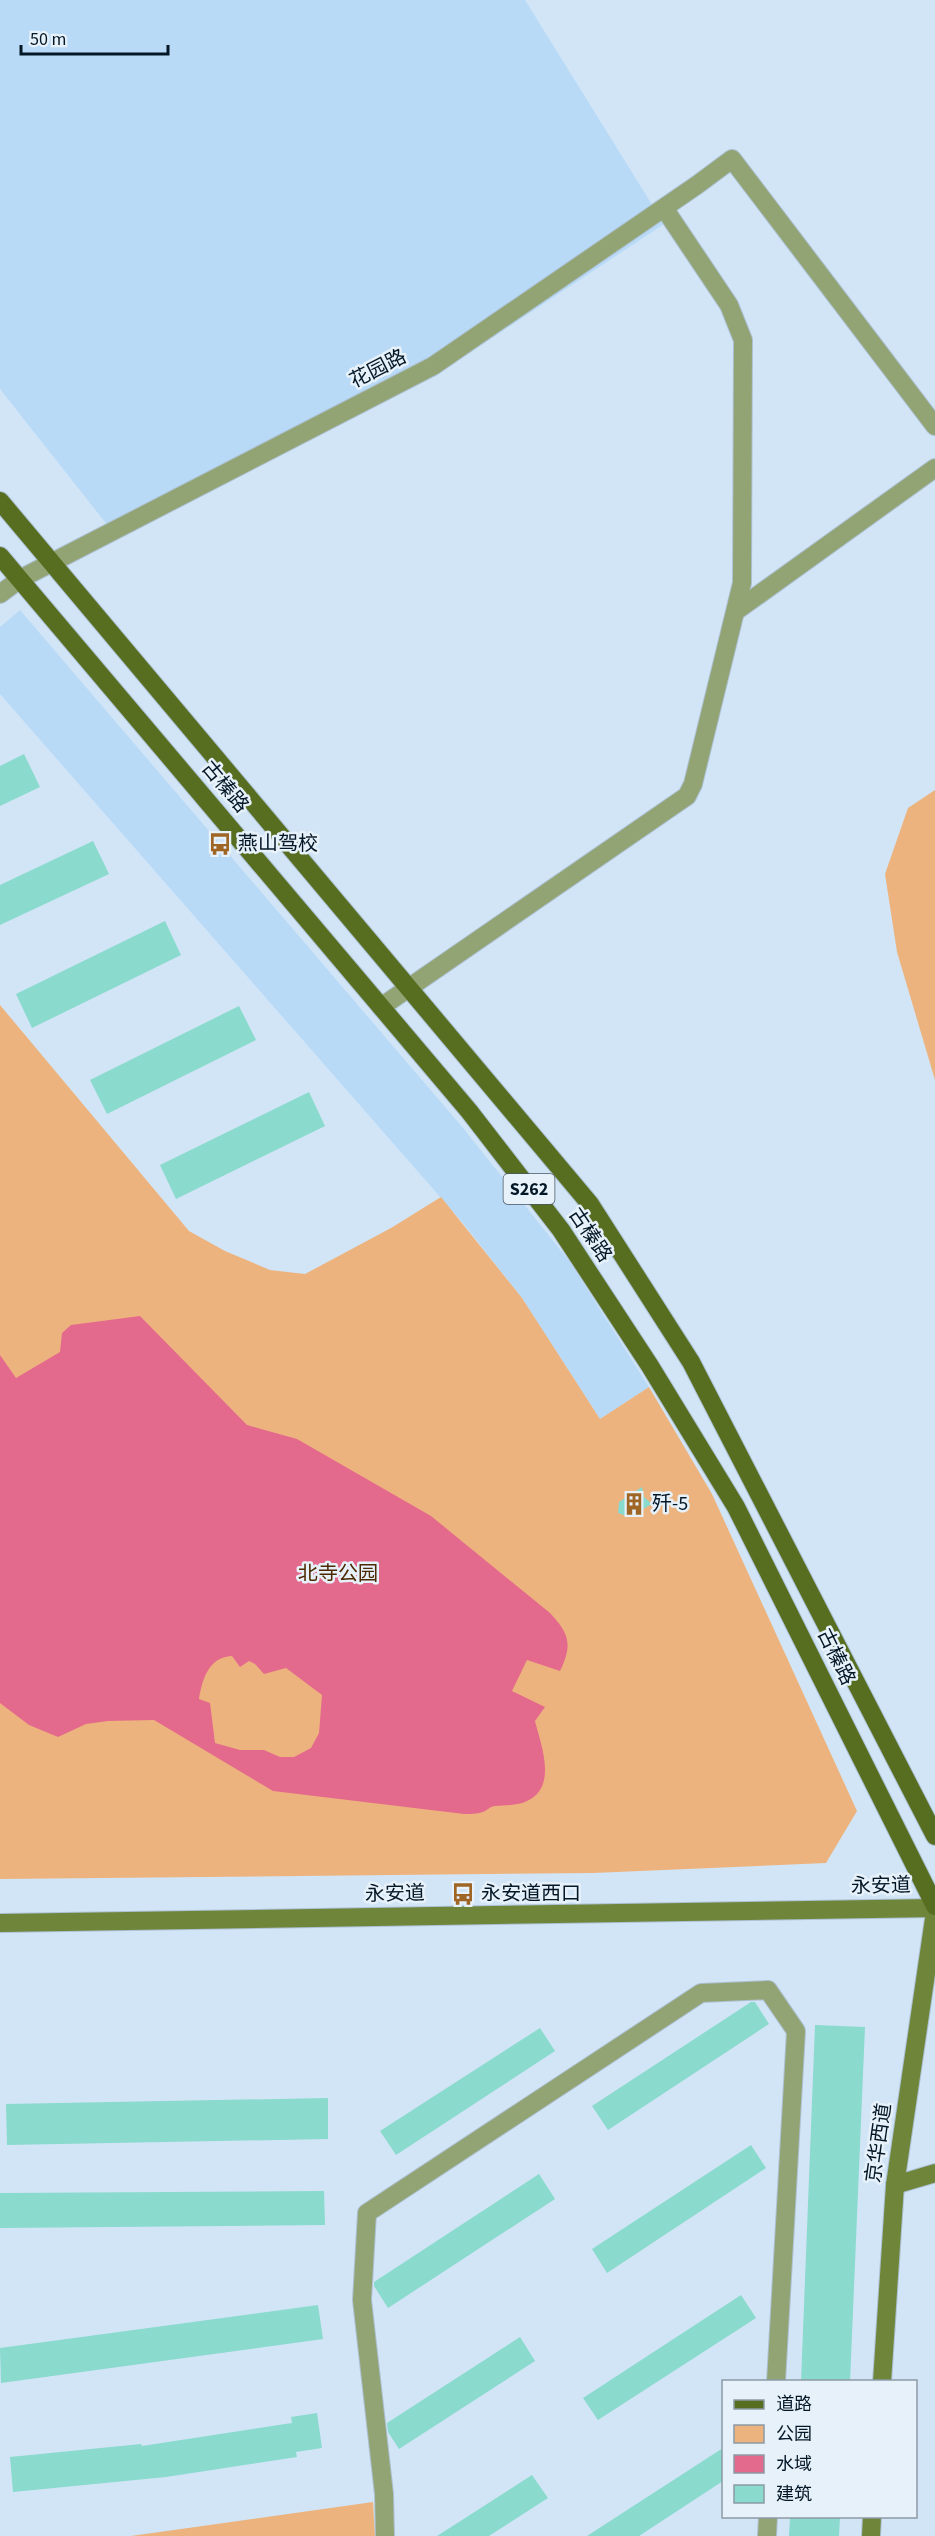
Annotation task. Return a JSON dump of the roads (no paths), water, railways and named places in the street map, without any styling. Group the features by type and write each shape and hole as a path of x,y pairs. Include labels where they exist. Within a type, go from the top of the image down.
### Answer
{"main road":[{"name":"古榛路","path":"0,501 590,1204 691,1362 935,1836"},
{"name":"古榛路","path":"0,556 469,1111 561,1230 662,1386 736,1507 935,1909"},
{"name":"永安道","path":"0,1923 935,1909"},
{"name":"京华西道","path":"882,2380 895,2185 935,1909"},
{"path":"895,2185 935,2173"},
{"path":"871,2536 872,2518"}],"street":[{"name":"花园路","path":"0,594 20,579 433,366 732,159 935,426"},
{"path":"381,1007 687,796 693,784 742,583 743,340 729,304 664,208"},
{"path":"736,610 935,468"},
{"path":"385,2536 384,2494 362,2300 367,2213 701,1993 768,1990 796,2031 776,2380"},
{"path":"767,2536 768,2518"}],"water":[{"path":"140,1316 247,1425 297,1439 431,1516 550,1613 565,1633 567,1640 567,1654 560,1671 527,1660 512,1691 545,1707 535,1721 545,1765 542,1786 536,1795 519,1804 495,1806 481,1813 464,1814 273,1791 154,1720 86,1724 58,1737 29,1725 0,1703 0,1355 16,1378 60,1352 62,1333 71,1325","holes":["232,1656 240,1667 249,1661 264,1674 286,1668 322,1695 319,1733 311,1748 294,1757 280,1757 264,1750 240,1750 215,1743 210,1703 199,1699 204,1678 212,1665 224,1657"]}],"place":[{"name":"燕山驾校","path":"220,844"},
{"name":"歼-5","path":"634,1504"},
{"name":"永安道西口","path":"463,1894"}],"park label":[{"name":"北寺公园","path":"338,1574"}]}
